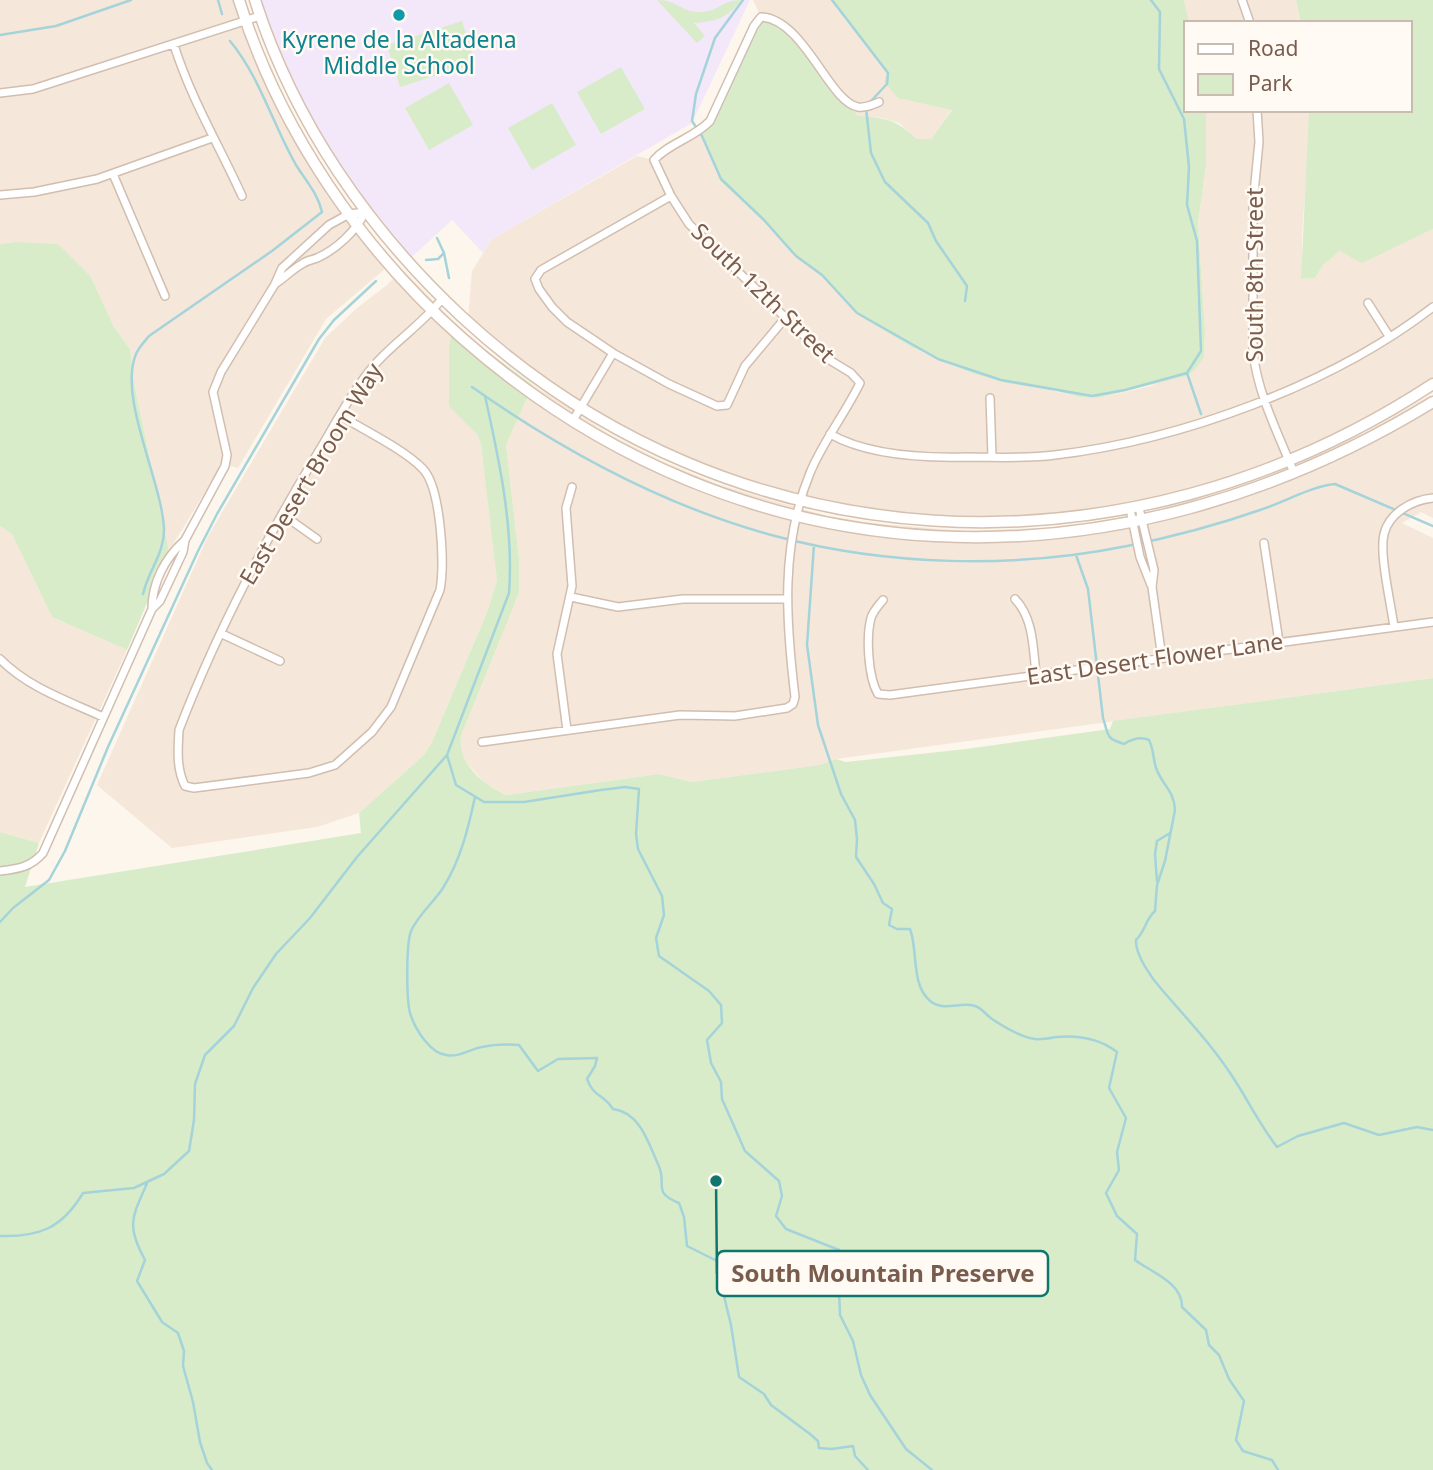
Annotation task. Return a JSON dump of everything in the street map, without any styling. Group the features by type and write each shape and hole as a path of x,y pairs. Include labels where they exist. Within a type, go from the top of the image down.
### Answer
{"street":[{"path":"239,0 279,96 322,175 358,226 432,312 500,371 572,422 681,477 744,500 846,526 892,533 949,537 1047,535 1138,522 1218,501 1294,474 1369,439 1433,402"},
{"path":"255,0 281,68 334,166 365,212 398,253 442,299 507,356 580,409 684,462 735,481 801,500 891,517 950,522 1058,520 1134,508 1216,487 1288,460 1360,426 1433,384"},
{"path":"1242,0 1249,21"},
{"path":"0,93 33,89 260,16"},
{"name":"South 12th Street","path":"830,434 860,383 851,373 828,359 700,236 671,196 654,160 660,153 701,130 710,121 761,16 771,17 794,34 844,99 856,107 866,107 879,102"},
{"path":"174,45 184,76 242,196"},
{"name":"South 8th Street","path":"1257,112 1259,142 1253,203 1255,374 1294,474"},
{"path":"0,195 65,186 113,174 212,138"},
{"path":"113,174 165,296"},
{"path":"671,196 541,270 535,279 552,307 567,322 613,353 669,384 718,406 727,405 745,366 786,317"},
{"path":"0,871 24,867 33,863 43,853 152,609 160,601 183,552 185,540 225,466 227,455 209,392 282,268 328,225 349,214 365,212"},
{"path":"275,284 298,266 340,243 358,226 365,212"},
{"name":"East Desert Broom Way","path":"341,416 409,458 423,469 432,482 442,552 443,573 440,590 384,719 335,765 322,770 194,788 186,786 181,777 178,756 179,730 248,575 362,380 379,358 432,312 442,299"},
{"path":"1368,303 1389,336"},
{"path":"482,742 680,715 735,716 788,708 793,704 795,697 788,644 786,599 791,551 801,500 810,474 830,434 852,445 941,458 1053,456 1114,446 1193,426 1263,400 1346,361 1433,307"},
{"path":"572,422 613,353"},
{"path":"990,398 992,457"},
{"path":"567,730 557,654 571,597 572,575 566,508 572,487"},
{"path":"1394,626 1383,537 1392,516 1409,505 1433,498"},
{"path":"1134,508 1152,557 1152,587 1162,658"},
{"path":"282,514 317,539"},
{"path":"949,537 950,522"},
{"path":"1138,522 1136,539 1152,587"},
{"path":"1264,543 1279,642"},
{"path":"1141,560 1152,557"},
{"path":"571,597 618,607 683,599 786,599"},
{"path":"1016,599 1024,608 1028,619 1036,674"},
{"name":"East Desert Flower Lane","path":"883,600 872,615 868,636 873,687 878,694 890,695 1433,622"},
{"path":"222,634 280,662"},
{"path":"0,659 15,675 31,685 103,717"}],"shaded area":[{"path":"0,0 235,0 248,39 286,125 336,204 385,269 326,319 238,468 220,463 219,469 169,551 134,383 130,349 114,327 91,277 14,242 0,244"},
{"path":"259,0 750,0 692,123 492,239 483,253 452,220 410,259 379,222 327,144 294,84"},
{"path":"753,0 831,0 887,73 952,109 931,139 917,139 899,123 883,118 858,116 761,17"},
{"path":"1184,0 1296,0 1301,21 1189,21"},
{"path":"1206,112 1309,112 1302,279 1315,278 1323,265 1340,251 1405,242 1433,229 1433,378 1380,411 1304,449 1195,489 1112,508 1031,518 948,518 814,500 684,458 609,421 529,368 468,319 472,271 492,239 637,156 654,160 701,130 720,181 753,210 792,253 818,271 858,315 911,347 949,364 1078,397 1098,398 1151,386 1204,357 1205,331 1198,223 1206,165"},
{"path":"402,269 453,321 449,347 470,426 481,444 495,549 497,580 488,610 424,755 359,813 317,827 172,848 97,785 208,536 325,338"},
{"path":"533,385 609,434 662,461 717,484 830,517 967,531 1061,527 1132,517 1215,495 1257,481 1366,432 1430,395 1433,398 1433,518 1421,512 1402,523 1433,538 1433,678 836,759 819,765 692,782 659,774 506,795 485,783 463,759 460,745 461,736 519,593 519,559 506,445"},
{"path":"0,526 12,534 52,617 127,650 39,843 0,832"}],"green space":[{"path":"657,0 699,12 741,0 720,18 694,23 705,36 697,43"},
{"path":"831,0 1184,0 1189,21 1184,21 1184,112 1206,112 1206,165 1198,223 1205,331 1204,357 1194,371 1186,376 1098,398 1078,397 1006,383 972,373 911,347 858,315 818,271 792,253 753,210 720,181 701,130 710,121 761,17 783,25 858,116 890,121 903,127 917,139 931,139 952,110 898,98 884,82 887,72"},
{"path":"1296,0 1433,0 1433,229 1362,263 1340,251 1323,265 1315,278 1301,279 1309,112 1412,112 1412,21 1301,21"},
{"path":"462,21 475,63 400,87 387,45"},
{"path":"621,67 645,109 601,134 577,92"},
{"path":"449,83 473,125 429,150 405,108"},
{"path":"552,103 576,145 532,170 508,128"},
{"path":"0,244 58,244 91,277 114,327 130,349 134,383 169,551 127,650 52,617 12,534 0,526"},
{"path":"453,321 479,345 533,385 506,445 519,559 519,593 461,736 463,755 473,772 506,795 659,774 692,782 819,765 836,759 846,762 966,749 1110,729 1113,721 1433,678 1433,1470 0,1470 0,832 39,843 25,887 361,833 359,813 424,755 432,742 488,610 497,580 481,444 477,434 449,406 449,347"}],"waterway":[{"path":"0,35 56,26 131,0"},
{"path":"218,0 222,14"},
{"path":"743,0 715,38 696,94 692,121 702,136 721,179 764,220 796,256 822,275 857,313 938,359 1001,380 1092,396 1187,373 1201,414"},
{"path":"832,0 888,73 887,84 870,102"},
{"path":"1151,0 1160,12 1159,69 1184,119 1189,167 1187,205 1197,241 1201,351 1187,373"},
{"path":"143,594 162,546 164,528 132,392 136,354 149,336 272,251 322,212 315,193 288,150 250,70 230,41"},
{"path":"866,108 871,153 885,182 928,223 936,241 967,286 965,301"},
{"path":"437,238 444,253 449,278"},
{"path":"426,260 438,259 444,253"},
{"path":"0,922 13,908 49,880 65,851 108,747 217,514 319,339 334,320 376,281"},
{"path":"472,387 579,455 656,493 735,524 775,536 861,553 951,561 995,561 1084,553 1144,542 1227,521 1316,488 1335,484 1433,526"},
{"path":"0,1236 27,1235 49,1228 67,1215 83,1193 134,1188 164,1174 189,1151 194,1120 195,1084 205,1055 234,1026 253,988 276,954 310,918 357,857 447,755 509,593 507,519 485,396"},
{"path":"814,545 807,645 818,725 841,794 855,820 856,857 883,903 892,909 889,925 897,929 910,929 917,976 923,993 940,1006 969,1005 980,1008 1002,1025 1030,1038 1081,1037 1104,1044 1117,1052 1109,1088 1126,1118 1117,1152 1119,1170 1106,1193 1117,1216 1137,1234 1135,1260 1165,1279 1177,1291 1182,1307 1206,1330 1209,1345 1219,1355 1229,1379 1244,1401 1236,1440 1243,1451 1272,1460 1278,1470"},
{"path":"1076,555 1088,589 1107,733 1124,744 1142,738 1149,740 1156,768 1174,803 1165,861 1157,885 1155,911 1136,940 1138,953 1145,967 1218,1056 1277,1147 1298,1136 1344,1123 1379,1135 1417,1127 1433,1130"},
{"path":"447,755 456,785 484,802 524,802 625,787 639,789 636,834 638,849 662,896 664,915 656,938 659,956 709,991 721,1005 722,1023 707,1040 711,1063 721,1082 722,1099 745,1151 779,1181 782,1196 776,1216 786,1229 839,1250 848,1267 839,1289 840,1315 853,1341 861,1375 870,1395 906,1449 932,1470"},
{"path":"475,797 455,866 443,888 411,931 407,987 409,1009 416,1028 434,1050 446,1055 491,1045 519,1045 538,1071 558,1059 597,1058 587,1079 596,1093 613,1109 630,1116 642,1130 661,1171 665,1195 679,1203 684,1217 687,1246 723,1264 728,1272 724,1296 739,1377 764,1394 771,1405 818,1441 819,1448 853,1446 855,1456 868,1470"},
{"path":"1157,881 1157,841 1170,833"},
{"path":"148,1181 133,1220 135,1237 145,1260 137,1281 162,1322 178,1333 184,1351 183,1366 200,1442 212,1470"}],"place":[{"name":"Kyrene de la Altadena Middle School","path":"399,15"},
{"name":"South Mountain Preserve","path":"716,1181"}]}
